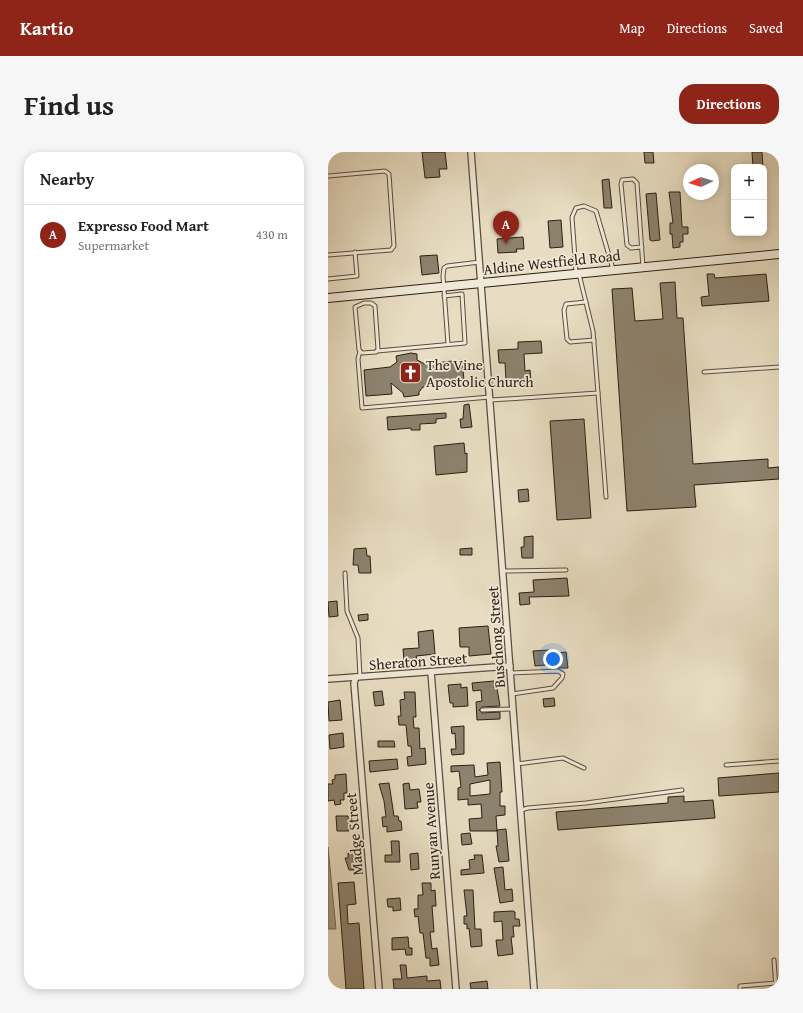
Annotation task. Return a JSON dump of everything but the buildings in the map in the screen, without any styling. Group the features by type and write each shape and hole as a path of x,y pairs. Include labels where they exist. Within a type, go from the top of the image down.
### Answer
{"main road":[{"name":"Aldine Westfield Road","path":"328,298 364,299 443,287 779,254"}],"street":[{"name":"Buschong Street","path":"471,152 491,399 534,989"},
{"name":"Sheraton Street","path":"328,679 510,666"},
{"name":"Runyan Avenue","path":"430,672 456,989"},
{"name":"Madge Street","path":"358,677 354,683 379,989"}],"lane":[{"path":"328,176 386,171 389,174 394,246 391,250 328,255"},
{"path":"642,247 631,248 627,245 621,184 622,180 633,179 636,182 642,247 643,267"},
{"path":"606,497 594,340 578,274 572,217 576,208 584,206 596,211 613,270"},
{"path":"328,279 357,276 355,252"},
{"path":"448,344 443,271 447,266 480,262"},
{"path":"360,351 362,353 465,343 462,294 444,296"},
{"path":"377,351 375,306 364,299 355,307 360,351 358,359 362,408 598,393"},
{"path":"586,302 566,304 564,310 567,339 570,342 594,340"},
{"path":"704,372 779,367"},
{"path":"503,571 566,570"},
{"path":"345,574 347,611 358,638 358,677"},
{"path":"510,673 558,671 563,674 562,678 553,688 512,694"},
{"path":"482,710 513,709"},
{"path":"517,764 564,758 584,768"},
{"path":"726,765 779,761"},
{"path":"521,810 682,790"},
{"path":"774,960 776,989"},
{"path":"740,989 740,986 776,983"},
{"path":"763,984 763,989"}],"shaded area":[{"path":"328,847 336,929 328,929"}],"place":[{"name":"Expresso Food Mart","path":"506,244"},
{"name":"The Vine Apostolic Church","path":"411,373"}]}
